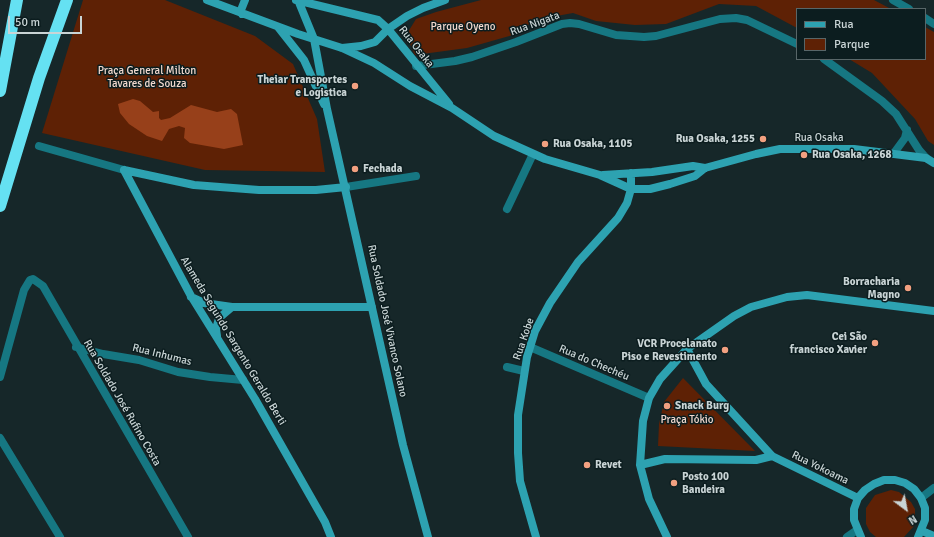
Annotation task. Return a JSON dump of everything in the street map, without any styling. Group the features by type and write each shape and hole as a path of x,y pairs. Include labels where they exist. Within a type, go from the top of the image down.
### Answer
{"highway":[{"path":"0,91 17,0"},
{"path":"0,206 40,78 67,0"}],"street":[{"name":"Rua Osaka","path":"207,0 242,14 342,48 374,63 410,86 452,108 494,136 561,165 600,175 631,189 650,189 670,184 694,176 705,168 780,149 854,149 926,158 934,163"},
{"path":"242,14 241,10 245,0"},
{"path":"297,0 378,20 388,29 375,42 361,46 342,48"},
{"name":"Rua Soldado José Vivanco Solano","path":"297,0 314,39 327,109 403,445 428,537"},
{"name":"Rua Osaka","path":"445,0 423,8 388,29 416,66 452,108"},
{"path":"894,0 907,8"},
{"name":"Rua Nigata","path":"416,66 455,61 472,57 562,24 570,23 580,24 616,35 644,37 656,36 720,19 736,18 747,20 796,44"},
{"name":"Rua Soldado José Vivanco Solano","path":"278,26 304,60 321,100 327,109"},
{"path":"825,60 882,101 896,114 918,150 926,158"},
{"path":"894,153 902,142 907,130"},
{"path":"39,146 124,170 194,185 258,190 316,190 346,188 416,176"},
{"path":"508,208 533,154"},
{"name":"Rua Osaka","path":"600,175 631,174 693,166 705,168"},
{"name":"Alameda Segundo Sargento Geraldo Berti","path":"124,170 191,296 243,380 325,522 331,537"},
{"name":"Rua Kobe","path":"536,537 520,481 518,415 524,371 530,347 535,331 550,303 578,262 618,218 627,203 631,189 631,174"},
{"name":"Rua Soldado José Rufino Costa","path":"0,377 26,284 30,280 37,280 46,292 76,347 188,537"},
{"path":"667,537 649,499 640,465 642,421 649,398 668,369 687,349 734,316 757,305 787,297 807,295 934,311"},
{"path":"191,296 204,303 232,307 372,307"},
{"path":"217,337 216,329 219,318 232,307"},
{"name":"Rua Inhumas","path":"76,347 103,354 139,360 178,372 243,380"},
{"name":"Rua do Chechéu","path":"530,347 649,398"},
{"path":"640,465 666,459 756,460 772,456 706,384 687,349"},
{"path":"507,367 524,371"},
{"path":"0,438 60,537"},
{"name":"Rua Yokoama","path":"772,456 858,498"},
{"path":"847,537 859,534 854,520 854,509 858,498 865,490 884,480 895,480 909,486 920,498 925,514 920,534 934,536"},
{"path":"920,498 934,488"},
{"name":"Alameda Segundo Sargento Geraldo Berti","path":"325,522 337,537"}],"green space":[{"name":"Praça General Milton Tavares de Souza","path":"83,0 165,0 255,36 293,64 317,119 325,172 205,170 42,133"},
{"name":"Parque Oyeno","path":"481,0 874,0 889,8 796,8 796,27 756,6 719,4 666,24 635,25 596,21 573,13 535,20 513,35 467,48 415,55 410,44 408,32 416,19"},
{"path":"926,28 934,32 934,145 928,141 915,119 872,73 851,60 926,60"},
{"name":"Praça Tókio","path":"683,378 755,451 658,446 659,424 664,402"},
{"path":"891,490 899,492 911,502 915,509 914,526 904,537 876,537 870,532 866,524 866,508 875,495"}],"shaded area":[{"path":"133,99 140,101 153,112 159,111 159,118 161,120 170,118 191,105 217,112 231,109 237,114 243,145 224,149 190,143 184,138 185,128 179,126 169,129 162,141 147,136 129,124 120,113 118,104"}],"place":[{"name":"Theiar Transportes e Logistica","path":"355,86"},
{"name":"Rua Osaka, 1255","path":"763,139"},
{"name":"Rua Osaka, 1105","path":"545,144"},
{"name":"Rua Osaka, 1268","path":"804,155"},
{"name":"Fechada","path":"355,169"},
{"name":"Borracharia Magno","path":"908,288"},
{"name":"Cei São francisco Xavier","path":"875,343"},
{"name":"VCR Procelanato Piso e Revestimento","path":"725,350"},
{"name":"Snack Burg","path":"667,406"},
{"name":"Revet","path":"587,465"},
{"name":"Posto 100 Bandeira","path":"674,483"}]}
